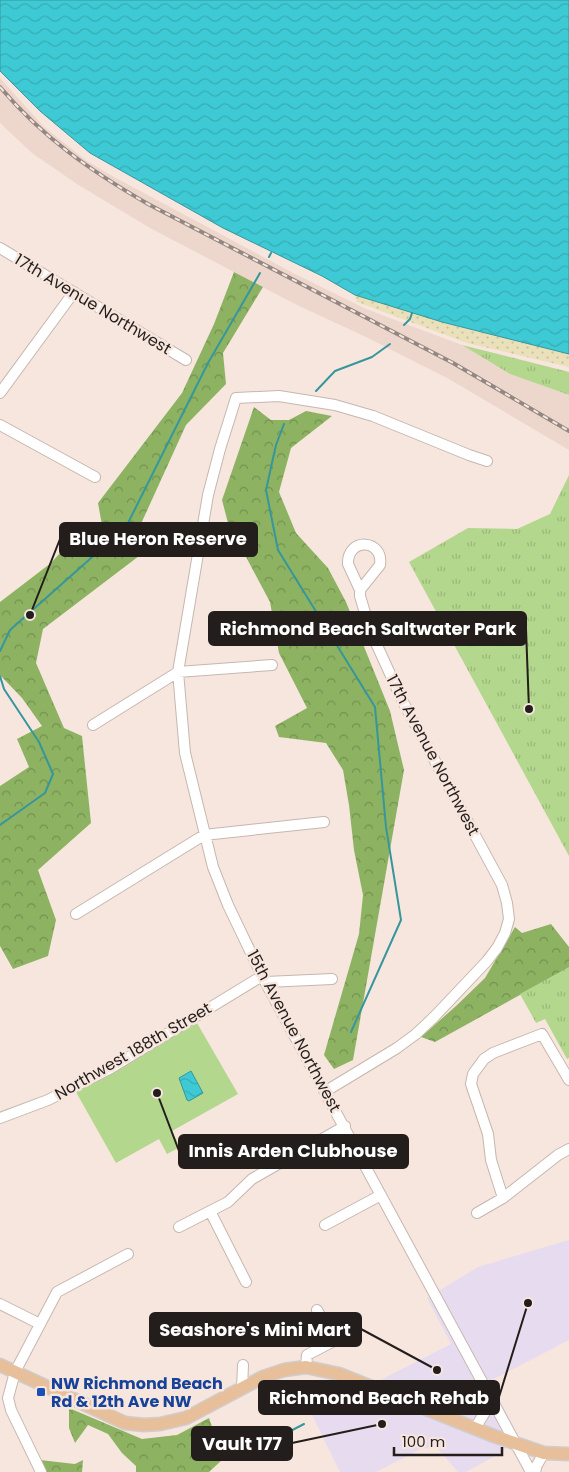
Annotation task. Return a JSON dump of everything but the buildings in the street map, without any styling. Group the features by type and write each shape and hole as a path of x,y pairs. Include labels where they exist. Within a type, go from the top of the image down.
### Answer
{"main road":[{"path":"0,1365 125,1423 144,1426 186,1418 258,1380 284,1370 306,1367 339,1374 544,1453 569,1454"}],"street":[{"name":"17th Avenue Northwest","path":"0,248 186,360"},
{"path":"0,393 74,292"},
{"name":"15th Avenue Northwest","path":"487,461 374,416 335,405 279,396 236,398 208,495 178,672 186,753 213,868 228,905 264,979 345,1126 488,1396 531,1472"},
{"path":"0,425 95,477"},
{"name":"17th Avenue Northwest","path":"326,1091 397,1048 434,1017 497,948 505,933 508,918 507,902 502,885 398,692 370,630 360,590"},
{"path":"93,725 178,672 272,665"},
{"path":"76,914 204,835 324,822"},
{"name":"Northwest 188th Street","path":"0,1118 48,1100 111,1068 264,979 332,979"},
{"path":"504,1198 491,1160 488,1134 471,1084 473,1074 484,1059 493,1053 542,1034 569,1080"},
{"path":"179,1227 228,1202 252,1179 345,1126"},
{"path":"477,1213 504,1198 558,1155 569,1149"},
{"path":"325,1225 381,1195"},
{"path":"210,1211 246,1282"},
{"path":"41,1472 11,1410 8,1398 15,1372 57,1292 128,1254"},
{"path":"0,1304 40,1324"},
{"path":"306,1367 307,1355 334,1341 317,1310"},
{"path":"242,1388 243,1365 258,1380"},
{"path":"475,1428 487,1409 488,1396"},
{"path":"535,1472 544,1453"}],"shaded area":[{"path":"0,78 43,126 87,161 114,177 295,274 366,309 462,345 510,374 569,395 569,450 449,379 297,305 150,228 77,184 32,153 0,123"},
{"path":"569,1240 569,1340 490,1381 518,1435 502,1452 466,1472 458,1472 438,1449 423,1448 376,1472 340,1472 312,1415 451,1344 427,1298 478,1267"}],"green space":[{"path":"234,272 263,287 223,353 226,384 186,425 140,526 139,556 43,629 36,663 64,728 82,736 91,823 38,870 56,920 48,956 13,969 0,946 0,786 29,767 17,739 42,726 22,698 0,675 0,602 51,563 77,534 103,531 98,503 182,393 214,324"},
{"path":"462,345 569,372 569,395 510,374"},
{"path":"254,407 271,420 289,420 306,411 332,416 291,448 279,492 296,533 328,568 346,602 390,711 404,770 353,1060 334,1069 324,1055 359,934 363,895 354,850 343,770 326,743 279,737 275,726 307,708 279,653 270,602 228,523 222,500"},
{"path":"569,475 569,856 409,562 468,528 517,529 550,514"},
{"path":"551,924 569,947 569,1042 529,990 435,1042 421,1037 485,978 515,927 522,933"},
{"path":"569,967 569,1058 567,1059 545,1019 536,1023 520,994"},
{"path":"197,1023 238,1094 172,1131 180,1147 167,1154 159,1139 116,1163 76,1092"},
{"path":"69,1408 142,1439 177,1435 209,1418 223,1459 209,1472 136,1472 136,1466 122,1453 108,1434 88,1425 75,1443 69,1428"},
{"path":"40,1460 75,1464 83,1460 82,1472 44,1472"}],"sand":[{"path":"355,295 442,322 569,354 569,367 467,343 357,302"}],"water":[{"path":"0,0 569,0 569,354 442,322 355,295 322,276 223,228 90,153 40,111 0,71"},
{"path":"191,1071 203,1093 189,1101 179,1078"}],"waterway":[{"path":"269,257 271,253"},
{"path":"0,651 10,630 126,527 208,363 260,273"},
{"path":"404,325 410,319 412,313"},
{"path":"316,391 335,371 372,357 390,344"},
{"path":"284,424 276,445 266,490 278,550 375,707 386,827 401,920 351,1032"},
{"path":"0,676 4,689 39,742 53,774 45,793 0,825"},
{"path":"252,1451 304,1424"}],"railway":[{"path":"0,87 51,138 87,166 127,192 453,363 569,431"}],"place":[{"name":"Blue Heron Reserve","path":"30,615"},
{"name":"Richmond Beach Saltwater Park","path":"529,709"},
{"name":"Innis Arden Clubhouse","path":"157,1093"},
{"name":"Richmond Beach Rehab","path":"528,1303"},
{"name":"Seashore's Mini Mart","path":"437,1370"},
{"name":"NW Richmond Beach Rd & 12th Ave NW","path":"41,1392"},
{"name":"Vault 177","path":"382,1424"}]}
